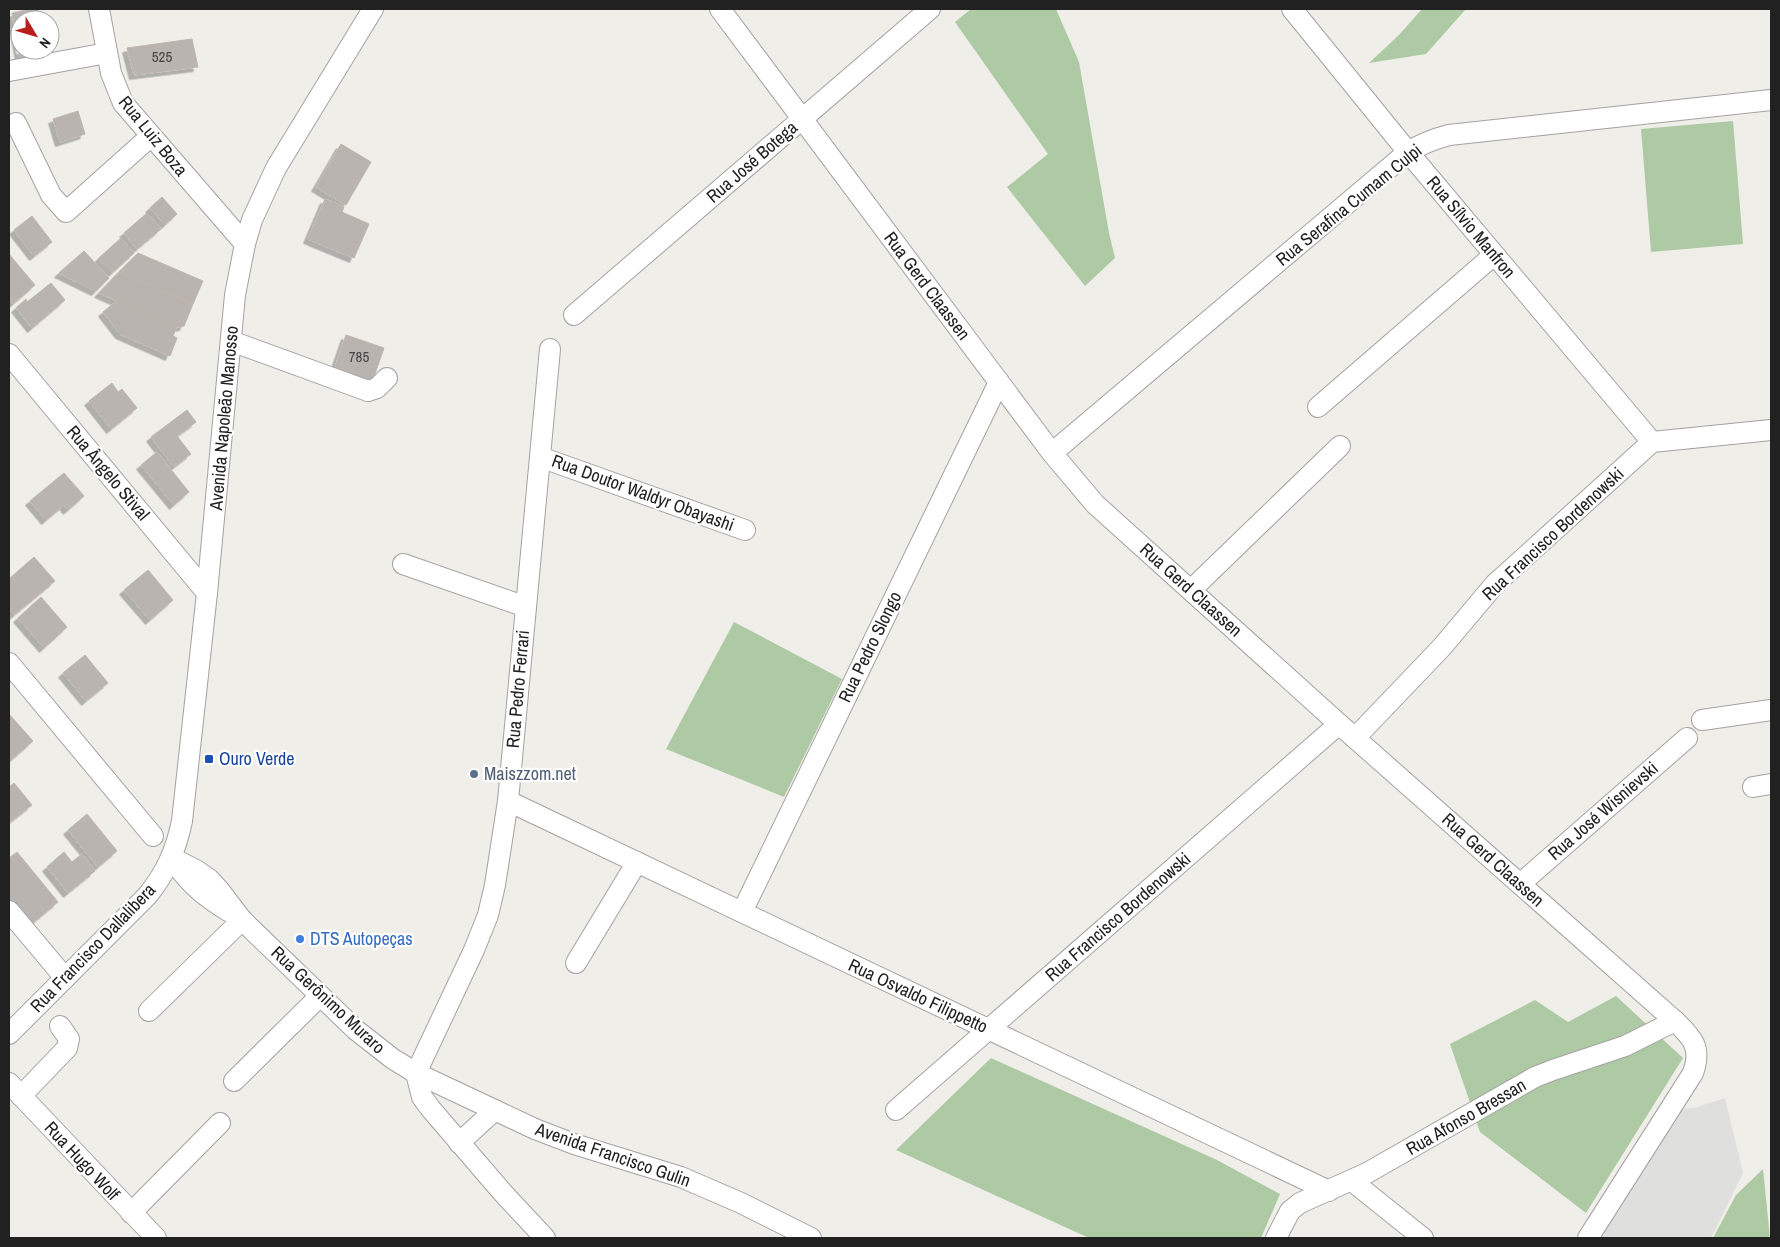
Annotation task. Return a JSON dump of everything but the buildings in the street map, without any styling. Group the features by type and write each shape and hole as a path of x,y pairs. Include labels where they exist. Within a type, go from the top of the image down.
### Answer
{"street":[{"name":"Rua Luiz Boza","path":"99,9 111,73 123,103 245,244"},
{"name":"Avenida Napoleão Manosso","path":"172,858 182,821 207,593 237,286 245,244 259,203 276,168 373,9"},
{"name":"Rua Gerd Claassen","path":"720,9 998,382 1081,489 1339,724 1675,1021 1693,1041 1697,1052 1693,1073 1588,1238"},
{"name":"Rua José Botega","path":"574,315 930,9"},
{"name":"Rua Sílvio Manfron","path":"1292,9 1408,152 1652,442"},
{"path":"9,72 106,53"},
{"name":"Rua Serafina Cumam Culpi","path":"1052,453 1408,152 1433,139 1449,135 1771,100"},
{"path":"16,123 51,195 66,212 151,136"},
{"path":"1318,407 1494,255"},
{"path":"231,341 368,390 377,388 387,378"},
{"name":"Rua Pedro Ferrari","path":"416,1073 470,958 488,915 495,885 508,801 550,349"},
{"name":"Rua Ângelo Stival","path":"9,354 207,593"},
{"name":"Rua Pedro Slongo","path":"742,912 998,382"},
{"path":"1652,442 1771,430"},
{"name":"Rua Francisco Bordenowski","path":"1355,738 1436,654 1495,584 1652,442"},
{"path":"1191,590 1340,446"},
{"name":"Rua Doutor Waldyr Obayashi","path":"540,456 745,530"},
{"path":"403,564 526,607"},
{"path":"9,663 153,836"},
{"path":"1702,720 1771,710"},
{"name":"Rua Francisco Bordenowski","path":"896,1110 1339,724"},
{"name":"Rua José Wisnievski","path":"1520,884 1686,738"},
{"name":"Rua Osvaldo Filippetto","path":"508,801 1329,1190"},
{"name":"Rua Gerônimo Muraro","path":"172,858 197,890 242,920 374,1046 393,1060 416,1073"},
{"name":"Rua Francisco Dallalibera","path":"9,1034 147,896 172,858"},
{"path":"576,963 637,862"},
{"path":"9,911 65,978"},
{"path":"149,1011 242,920"},
{"path":"234,1081 320,996"},
{"name":"Rua Afonso Bressan","path":"1276,1238 1290,1211 1300,1203 1352,1181 1535,1077 1625,1046 1675,1021"},
{"path":"15,1089 67,1048 69,1039 60,1026"},
{"path":"416,1073 422,1097 459,1143 545,1238"},
{"name":"Avenida Francisco Gulin","path":"416,1073 556,1137 698,1184 811,1238"},
{"name":"Rua Hugo Wolf","path":"15,1089 156,1238"},
{"path":"459,1143 495,1110"},
{"path":"132,1213 220,1123"},
{"path":"1352,1181 1423,1238"}],"shaded area":[{"path":"1725,1098 1743,1173 1711,1238 1579,1238 1670,1109 1694,1108"}],"green space":[{"path":"971,9 1056,9 1079,62 1115,258 1085,286 1007,187 1048,154 955,22"},
{"path":"1422,9 1466,9 1426,54 1369,63 1399,35"},
{"path":"1733,121 1743,244 1651,252 1641,129"},
{"path":"734,622 842,679 784,797 666,749"},
{"path":"1616,996 1683,1058 1586,1213 1480,1132 1450,1044 1535,1000 1568,1022"},
{"path":"991,1058 1217,1160 1280,1194 1261,1238 1089,1238 896,1150"},
{"path":"1763,1169 1770,1238 1713,1238 1736,1195"}],"place":[{"name":"Ouro Verde","path":"209,759"},
{"name":"Maiszzom.net","path":"474,774"},
{"name":"DTS Autopeças","path":"300,939"}]}
